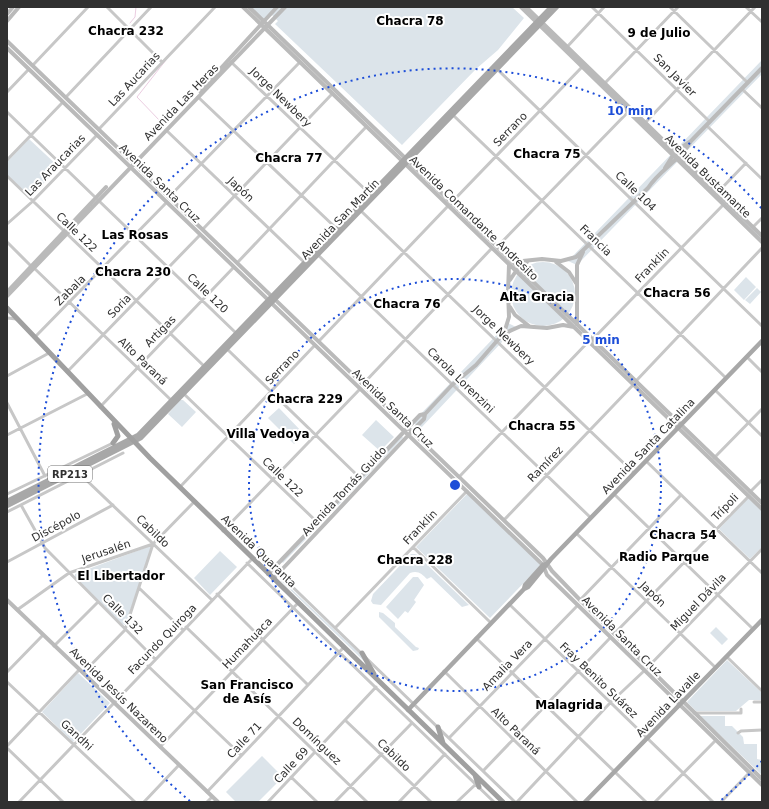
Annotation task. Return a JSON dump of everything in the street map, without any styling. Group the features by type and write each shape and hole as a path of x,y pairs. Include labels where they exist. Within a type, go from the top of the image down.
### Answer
{"highway":[{"name":"Avenida Quaranta","path":"8,310 132,441 268,574 296,605 341,649 378,680 406,712 443,744 503,802"},
{"path":"112,420 118,436 113,443"},
{"path":"362,653 378,680"},
{"path":"438,727 443,744"},
{"path":"475,774 477,785"}],"main road":[{"path":"7,14 13,7"},
{"path":"7,21 19,7"},
{"name":"Avenida Comandante Andresito","path":"243,7 264,25 450,204 497,247 518,270 750,494 762,509"},
{"name":"Avenida Comandante Andresito","path":"249,7 299,62 366,127 405,161"},
{"name":"Avenida Las Heras","path":"7,292 231,62 264,25 277,7"},
{"name":"Avenida Las Heras","path":"133,162 264,25 284,7"},
{"name":"Avenida Bustamante","path":"521,7 567,47 605,83 646,123 674,154"},
{"name":"Avenida Bustamante","path":"526,7 582,67 628,112 718,192 762,236"},
{"name":"Avenida San Martín","path":"274,297 304,262 370,194 453,115 497,69 551,7"},
{"name":"Avenida San Martín","path":"132,441 236,333 318,255 361,211 405,161 539,22 557,7"},
{"name":"Avenida Santa Cruz","path":"7,41 504,520 552,572 614,634 679,706 762,785"},
{"name":"Avenida Santa Cruz","path":"7,48 360,389 546,565 548,574 610,638 683,701 762,778"},
{"path":"664,170 674,154 691,141 762,68"},
{"path":"576,326 577,265 583,252 633,201 648,188 656,176 679,158 691,141"},
{"name":"Avenida Bustamante","path":"679,158 762,242"},
{"name":"Avenida Comandante Andresito","path":"450,204 492,248 511,263"},
{"path":"511,263 535,260 568,260 583,252"},
{"path":"518,270 535,260"},
{"path":"555,261 570,272 576,283"},
{"name":"Avenida Tomás Guido","path":"273,579 424,419 425,414 452,385 476,365 503,334 508,324 511,263"},
{"name":"Avenida Las Heras","path":"7,296 32,267"},
{"name":"Avenida Tomás Guido","path":"509,286 518,270"},
{"name":"Avenida San Martín","path":"132,441 141,438 227,349 270,301"},
{"path":"510,304 516,316 531,326"},
{"path":"557,325 568,318 576,304"},
{"name":"Avenida Tomás Guido","path":"503,334 516,328 531,326 547,328 557,325 576,326"},
{"name":"Avenida Santa Catalina","path":"406,712 490,622 524,589 525,585 762,341"},
{"name":"Avenida Tomás Guido","path":"268,574 404,431 420,415 425,414"},
{"name":"RP213","path":"7,501 102,453 132,441"},
{"name":"RP213","path":"7,506 132,441"},
{"name":"Avenida Comandante Andresito","path":"750,494 762,503"},
{"name":"Avenida Jesús Nazareno","path":"7,600 218,802"},
{"name":"Avenida Lavalle","path":"586,802 762,620"}],"street":[{"path":"33,65 88,7"},
{"path":"107,7 162,62"},
{"path":"66,97 151,7"},
{"name":"Las Aucarias","path":"99,129 215,7"},
{"name":"San Javier","path":"592,7 637,49 762,179"},
{"path":"567,47 604,7"},
{"path":"670,7 748,83"},
{"path":"605,83 678,7"},
{"path":"746,7 762,22"},
{"path":"646,123 755,7"},
{"name":"Jorge Newbery","path":"231,62 370,194"},
{"path":"169,197 299,62"},
{"name":"Serrano","path":"319,341 582,67"},
{"path":"7,92 29,69"},
{"name":"Calle 104","path":"497,69 762,326"},
{"path":"742,89 762,108"},
{"path":"203,230 332,94"},
{"path":"198,96 337,229"},
{"path":"7,160 63,102"},
{"name":"Calle 120","path":"7,112 236,333"},
{"path":"497,247 628,112"},
{"name":"Francia","path":"453,115 726,378"},
{"path":"237,262 366,127"},
{"name":"Japón","path":"166,130 304,262"},
{"name":"Las Araucarias","path":"7,224 33,201 97,135"},
{"path":"718,192 746,164"},
{"name":"Calle 122","path":"7,176 204,366"},
{"name":"Zabala","path":"34,337 70,303 167,202"},
{"name":"Franklin","path":"459,477 724,204"},
{"name":"Jorge Newbery","path":"361,211 634,473"},
{"path":"753,227 762,218"},
{"name":"Soria","path":"67,372 200,235"},
{"name":"Alto Paraná","path":"7,242 171,400"},
{"path":"363,384 492,248"},
{"name":"Ramírez","path":"504,520 762,248"},
{"name":"Carola Lorenzini","path":"318,255 591,518"},
{"name":"Artigas","path":"100,407 234,267"},
{"path":"7,318 18,320"},
{"name":"Serrano","path":"180,487 315,345"},
{"path":"227,349 360,478"},
{"path":"7,376 49,353"},
{"path":"747,357 762,372"},
{"path":"223,531 360,389"},
{"path":"715,390 762,436"},
{"path":"7,435 87,394"},
{"name":"Calle 122","path":"184,394 317,522"},
{"path":"7,403 45,476"},
{"path":"714,459 762,410"},
{"path":"7,494 113,443"},
{"path":"95,452 102,453"},
{"path":"7,512 123,453"},
{"path":"646,461 762,573"},
{"name":"Cabildo","path":"81,475 212,600"},
{"name":"Trípoli","path":"614,634 762,480"},
{"name":"Franklin","path":"336,627 467,491"},
{"path":"614,494 753,629"},
{"path":"580,600 682,495"},
{"name":"Jerusalén","path":"17,610 69,573 153,544 194,502"},
{"name":"Calle 132","path":"21,505 42,544 155,659"},
{"name":"Discépolo","path":"7,562 113,506"},
{"name":"Japón","path":"576,533 716,668"},
{"path":"83,673 125,630 153,544"},
{"path":"413,547 490,622"},
{"name":"Miguel Dávila","path":"516,802 610,703 646,669 762,549"},
{"name":"Facundo Quiroga","path":"19,802 184,628 252,559"},
{"path":"247,563 296,605"},
{"path":"274,568 516,802"},
{"name":"Domínguez","path":"139,588 232,672 367,802"},
{"path":"217,594 308,685"},
{"path":"54,646 98,602"},
{"name":"Fray Benito Suárez","path":"508,604 713,802"},
{"name":"Humahuaca","path":"160,747 296,605"},
{"name":"Amalia Vera","path":"449,738 578,605"},
{"path":"7,672 42,635"},
{"path":"476,638 646,802"},
{"path":"483,771 610,638"},
{"path":"341,649 376,687 406,712 412,723 494,802"},
{"name":"Calle 71","path":"207,792 341,649"},
{"path":"727,656 762,691"},
{"path":"148,666 241,755"},
{"path":"63,802 7,747 79,670"},
{"name":"Alto Paraná","path":"444,671 577,802"},
{"name":"Gandhi","path":"7,682 135,802"},
{"name":"Calle 69","path":"268,802 376,687"},
{"path":"754,702 762,702"},
{"path":"694,713 741,712 741,709"},
{"name":"Cabildo","path":"345,720 431,802"},
{"path":"335,802 412,723"},
{"path":"738,733 741,731 762,730"},
{"path":"655,802 716,740"},
{"path":"399,802 445,754"},
{"path":"144,802 179,765"},
{"path":"721,802 749,773"},
{"path":"291,777 317,802"},
{"path":"457,802 477,785"},
{"path":"207,802 212,796"}],"shaded area":[{"path":"251,7 512,7 524,18 498,50 476,69 402,145 275,24 278,21 271,14 264,20"},
{"path":"762,60 762,74 680,158 762,238 762,241 679,160 577,265 568,261"},
{"path":"29,139 59,167 31,197 7,175 7,162"},
{"path":"537,262 549,262 566,271 573,282 575,294 573,306 566,317 549,326 537,326 525,321 516,312 511,300 511,288 516,276 525,267"},
{"path":"746,277 756,287 744,300 734,290"},
{"path":"757,288 761,292 750,304 745,300"},
{"path":"508,323 516,327 420,429 413,422"},
{"path":"180,400 183,400 196,412 182,427 168,414"},
{"path":"279,408 304,434 294,444 268,418"},
{"path":"376,420 394,437 380,451 362,435"},
{"path":"402,436 403,438 283,563 281,561"},
{"path":"467,494 541,565 490,618 416,547"},
{"path":"748,498 762,511 762,547 750,559 719,529"},
{"path":"153,545 125,625 122,624 75,577 75,574"},
{"path":"220,551 237,567 210,595 194,578"},
{"path":"411,554 416,554 469,605 462,607 431,577 427,579 418,572 410,573 381,605 373,604 371,601 373,594"},
{"path":"413,577 418,577 424,585 414,600 416,602 408,613 405,611 398,619 386,607"},
{"path":"281,579 360,654 367,664 281,581"},
{"path":"379,612 383,613 395,623 395,627 416,647 419,648 418,650 413,651 379,617"},
{"path":"716,627 728,639 722,645 710,633"},
{"path":"727,660 762,693 762,700 749,700 736,711 696,711 687,702"},
{"path":"78,673 110,703 73,742 42,712"},
{"path":"700,716 725,716 725,726 732,726 743,737 744,744 757,744 757,759 762,760 762,775"},
{"path":"262,756 283,777 258,802 236,802 226,792"}],"waterway":[{"path":"130,23 135,17 136,7"},
{"path":"160,121 137,97 166,60"}],"district":[{"name":"Chacra 78","path":"410,21"},
{"name":"Chacra 232","path":"126,31"},
{"name":"9 de Julio","path":"659,33"},
{"name":"Chacra 75","path":"547,154"},
{"name":"Chacra 77","path":"289,158"},
{"name":"Las Rosas","path":"135,235"},
{"name":"Chacra 230","path":"133,272"},
{"name":"Chacra 56","path":"677,293"},
{"name":"Alta Gracia","path":"537,297"},
{"name":"Chacra 76","path":"407,304"},
{"name":"Chacra 229","path":"305,399"},
{"name":"Chacra 55","path":"542,426"},
{"name":"Villa Vedoya","path":"268,434"},
{"name":"Chacra 54","path":"683,535"},
{"name":"Radio Parque","path":"664,557"},
{"name":"Chacra 228","path":"415,560"},
{"name":"El Libertador","path":"121,576"},
{"name":"San Francisco de Asís","path":"247,692"},
{"name":"Malagrida","path":"569,705"}]}
